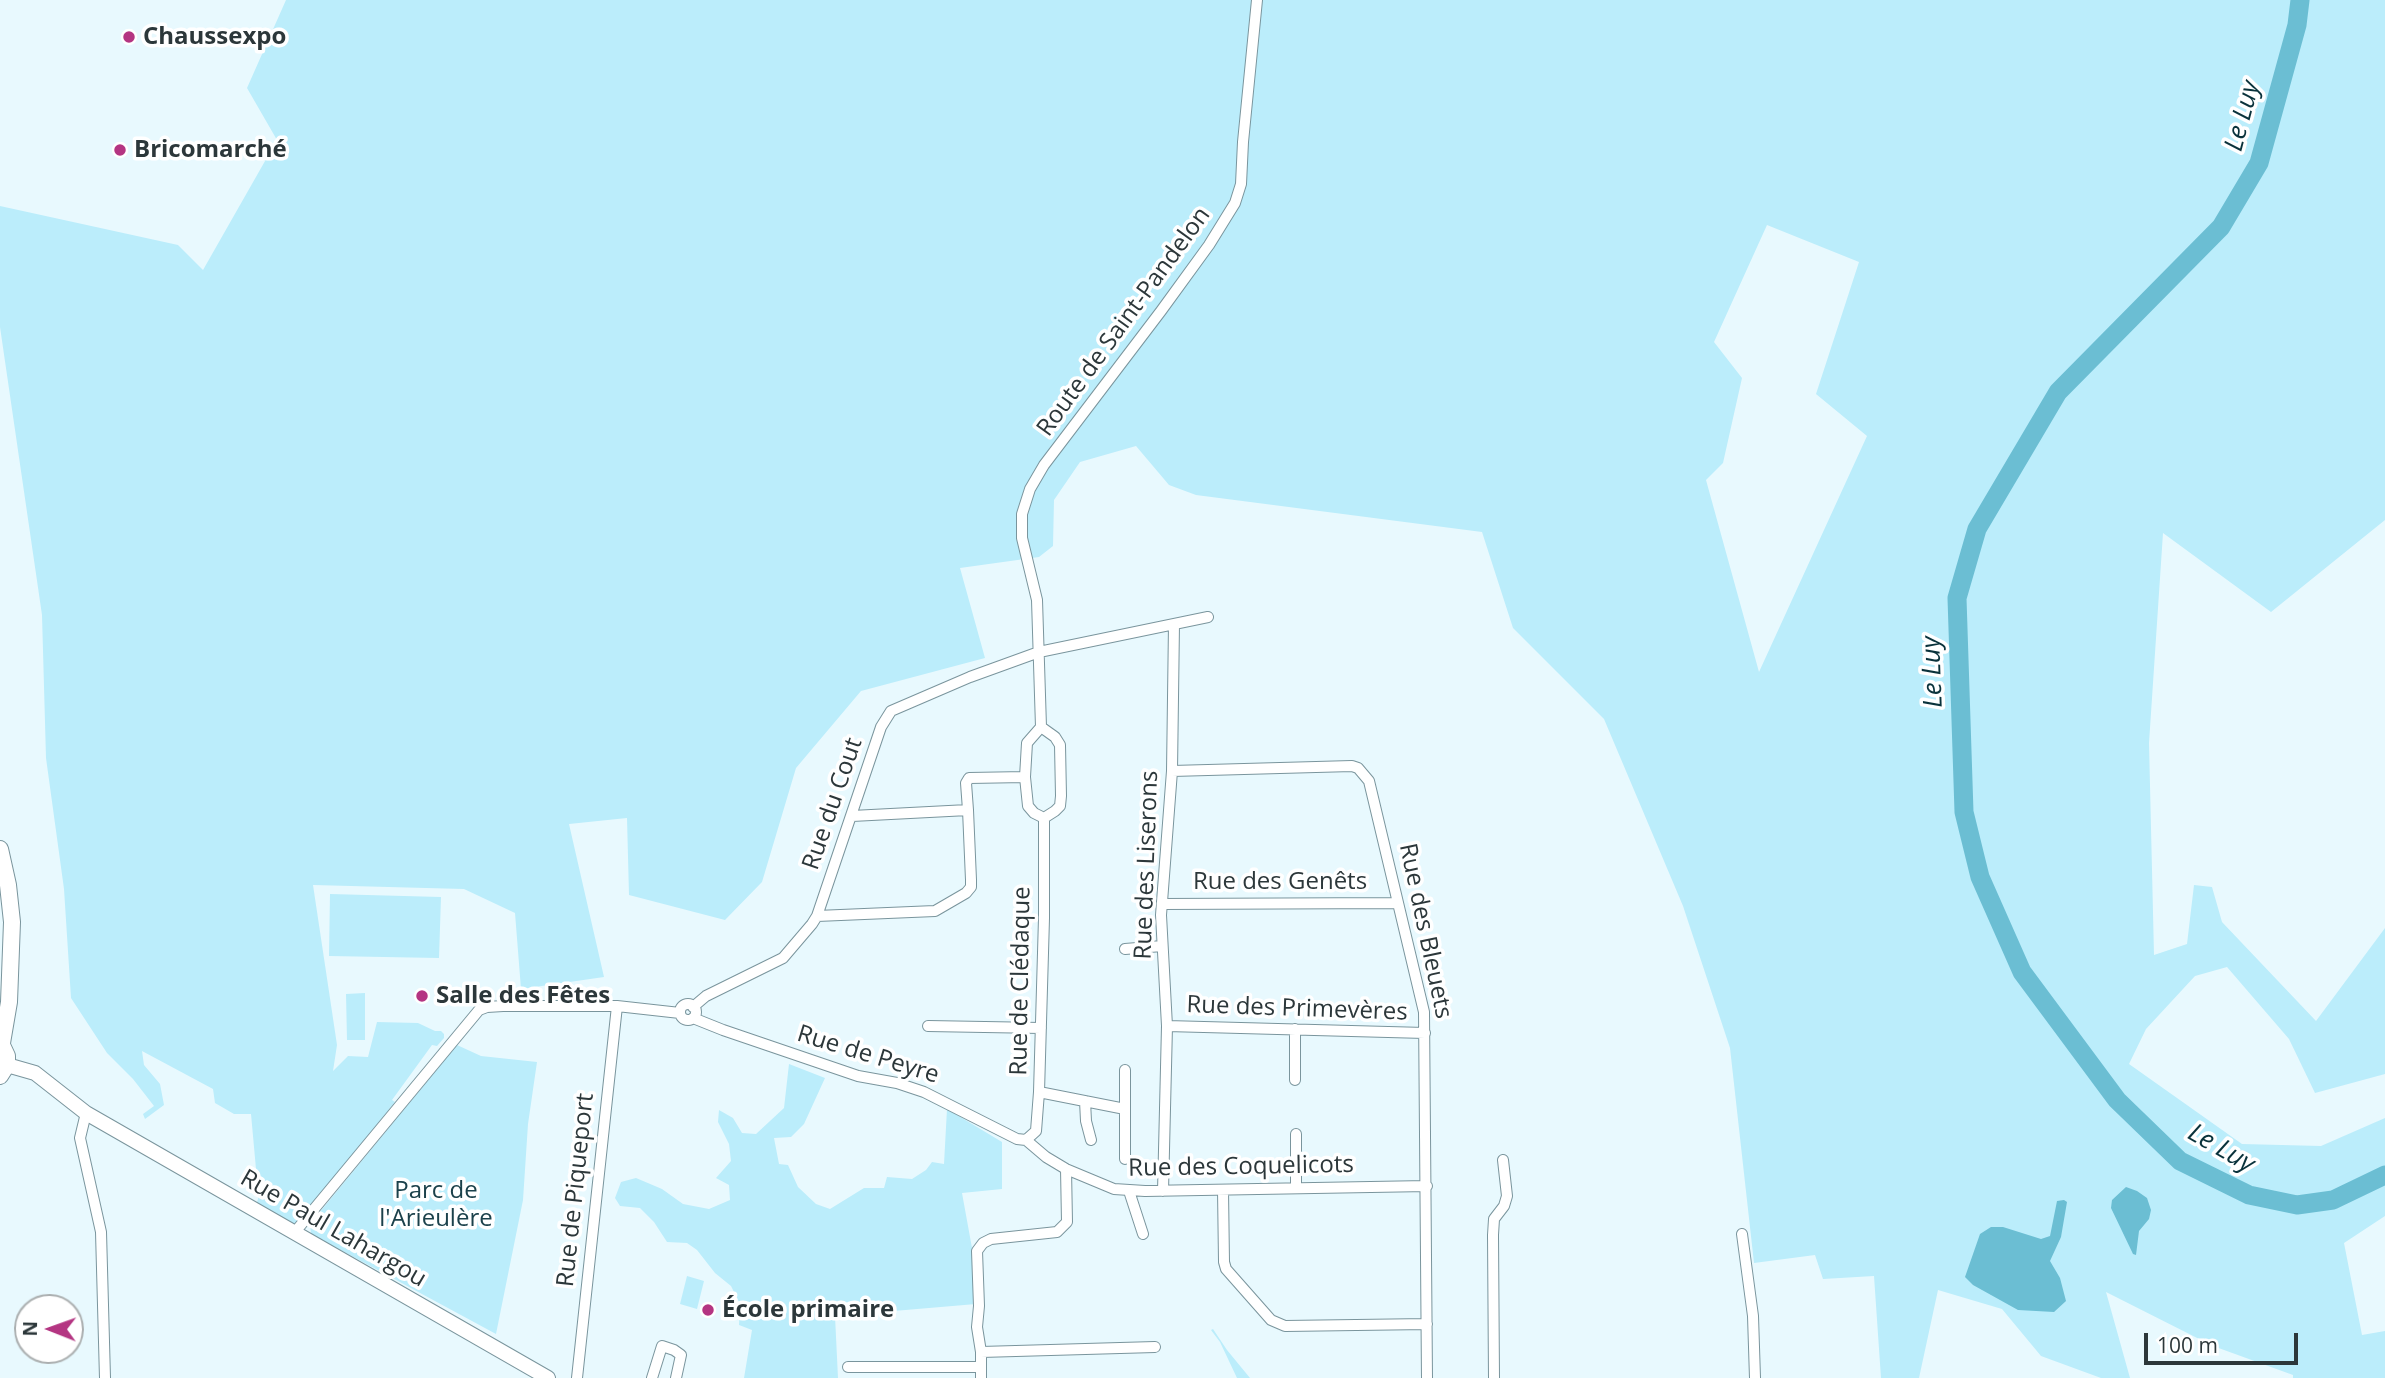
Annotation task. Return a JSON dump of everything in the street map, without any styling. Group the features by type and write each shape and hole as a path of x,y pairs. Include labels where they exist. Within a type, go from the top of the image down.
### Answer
{"main road":[{"path":"0,849 12,922 9,1002 1,1042 8,1056 3,1070"},
{"path":"0,1012 10,981"}],"street":[{"name":"Route de Saint-Pandelon","path":"1040,652 1037,600 1021,530 1027,497 1044,465 1161,311 1209,245 1235,203 1241,184 1257,5"},
{"name":"Rue du Cout","path":"693,1012 706,996 783,958 817,916 881,727 891,711 970,677 1040,652 1208,617"},
{"name":"Rue des Liserons","path":"1163,1191 1167,1026 1162,904 1172,771 1174,624"},
{"path":"1040,652 1041,727 1027,743 1026,777 1028,806 1044,818 1060,806 1062,796 1060,746 1055,737 1041,727"},
{"name":"Rue des Bleuets","path":"1172,771 1352,766 1358,768 1369,781 1424,1012 1427,1378"},
{"path":"817,916 935,911 966,893 971,887 971,880 966,783 969,778 1026,777"},
{"path":"852,816 968,810"},
{"name":"Rue de Clédaque","path":"1026,1140 1036,1131 1039,1092 1044,818"},
{"name":"Rue des Genêts","path":"1162,904 1398,903"},
{"path":"1125,949 1162,946"},
{"name":"Rue de Peyre","path":"295,1232 468,1021 479,1010 487,1007 617,1006 680,1013 687,1020 693,1012 723,1030 858,1076 897,1083 925,1092 1008,1135 1026,1140"},
{"name":"Rue de Piqueport","path":"577,1378 617,1006"},
{"path":"928,1026 1041,1028"},
{"name":"Rue des Primevères","path":"1167,1026 1425,1033"},
{"path":"1295,1030 1295,1080"},
{"name":"Rue Paul Lahargou","path":"3,1070 35,1073 91,1116 548,1378"},
{"path":"1125,1070 1125,1159"},
{"path":"1039,1092 1125,1109"},
{"path":"1085,1101 1091,1140"},
{"path":"91,1116 80,1138 101,1232 105,1378"},
{"path":"1296,1134 1296,1188"},
{"name":"Rue des Coquelicots","path":"1026,1140 1066,1169 1114,1189 1129,1191 1427,1186"},
{"path":"1494,1378 1493,1235 1494,1219 1504,1206 1507,1196 1503,1160"},
{"path":"848,1367 981,1372 977,1327 977,1251 983,1243 991,1239 1057,1233 1067,1222 1066,1169"},
{"path":"1223,1190 1226,1269 1271,1320 1285,1326 1427,1324"},
{"path":"1129,1191 1143,1234"},
{"path":"1742,1234 1754,1316 1755,1378"},
{"path":"652,1378 662,1346 681,1355 676,1378"},
{"path":"981,1352 1155,1347"}],"green space":[{"path":"286,0 2385,0 2385,520 2271,612 2163,533 2149,743 2154,955 2187,944 2194,885 2212,887 2222,922 2316,1021 2385,928 2385,1074 2315,1093 2289,1039 2227,967 2195,976 2146,1029 2129,1064 2242,1144 2321,1146 2385,1118 2385,1216 2344,1243 2362,1335 2385,1331 2385,1378 2293,1378 2293,1375 2213,1346 2106,1292 2130,1378 2101,1378 2041,1356 2002,1309 1938,1290 1919,1378 1881,1378 1874,1276 1823,1279 1815,1255 1754,1263 1730,1048 1683,906 1604,719 1513,628 1482,532 1196,495 1169,485 1136,446 1080,462 1054,500 1053,546 1039,557 960,568 985,658 861,691 796,768 762,882 725,920 629,895 627,818 569,824 604,977 521,989 515,913 464,889 313,885 337,1045 333,1071 348,1056 368,1057 377,1022 418,1023 441,1031 444,1038 437,1046 432,1045 392,1100 395,1102 295,1226 256,1205 260,1193 251,1114 234,1114 215,1103 213,1089 142,1051 144,1065 160,1084 164,1105 145,1119 143,1114 154,1106 133,1079 107,1053 71,998 64,889 46,758 42,615 0,327 0,206 178,245 203,270 277,140 247,88","holes":["1767,225 1859,262 1816,394 1867,436 1759,672 1706,480 1723,463 1742,378 1714,342"]},
{"path":"330,894 441,897 439,958 329,956"},
{"path":"365,993 365,1040 347,1040 346,994"},
{"name":"Parc de l'Arieulère","path":"457,1045 481,1056 537,1062 528,1124 523,1200 496,1334 311,1234 310,1224"},
{"path":"789,1064 825,1078 804,1124 791,1137 774,1138 779,1164 788,1165 798,1187 816,1204 830,1209 864,1188 884,1188 887,1177 912,1179 926,1170 932,1162 944,1164 947,1109 1002,1142 1002,1189 962,1193 972,1248 976,1304 835,1316 838,1378 744,1378 752,1330 739,1325 740,1304 731,1286 715,1273 697,1250 687,1243 667,1242 654,1222 640,1208 620,1206 615,1198 621,1182 636,1178 662,1189 683,1204 709,1209 730,1200 729,1185 716,1178 731,1161 729,1144 718,1122 719,1110 733,1118 742,1133 756,1134 784,1108"},
{"path":"687,1276 704,1281 697,1309 680,1304"},
{"path":"1213,1329 1250,1378 1237,1378 1220,1342 1211,1330"}],"shaded area":[{"path":"2126,1187 2147,1198 2151,1210 2149,1219 2139,1231 2136,1255 2133,1254 2111,1208 2112,1200"},
{"path":"2057,1201 2067,1202 2061,1237 2050,1261 2060,1278 2066,1301 2054,1312 2018,1310 1973,1285 1965,1277 1980,1234 1991,1227 2003,1227 2041,1239 2050,1236"}],"waterway":[{"name":"Le Luy","path":"2300,0 2297,25 2259,163 2221,227 2058,392 1977,529 1957,598 1964,812 1980,877 2022,972 2117,1100 2180,1161 2249,1195 2297,1205 2333,1200 2385,1175"}],"place":[{"name":"Chaussexpo","path":"129,37"},
{"name":"Bricomarché","path":"120,150"},
{"name":"Salle des Fêtes","path":"422,996"},
{"name":"École primaire","path":"708,1310"}]}
